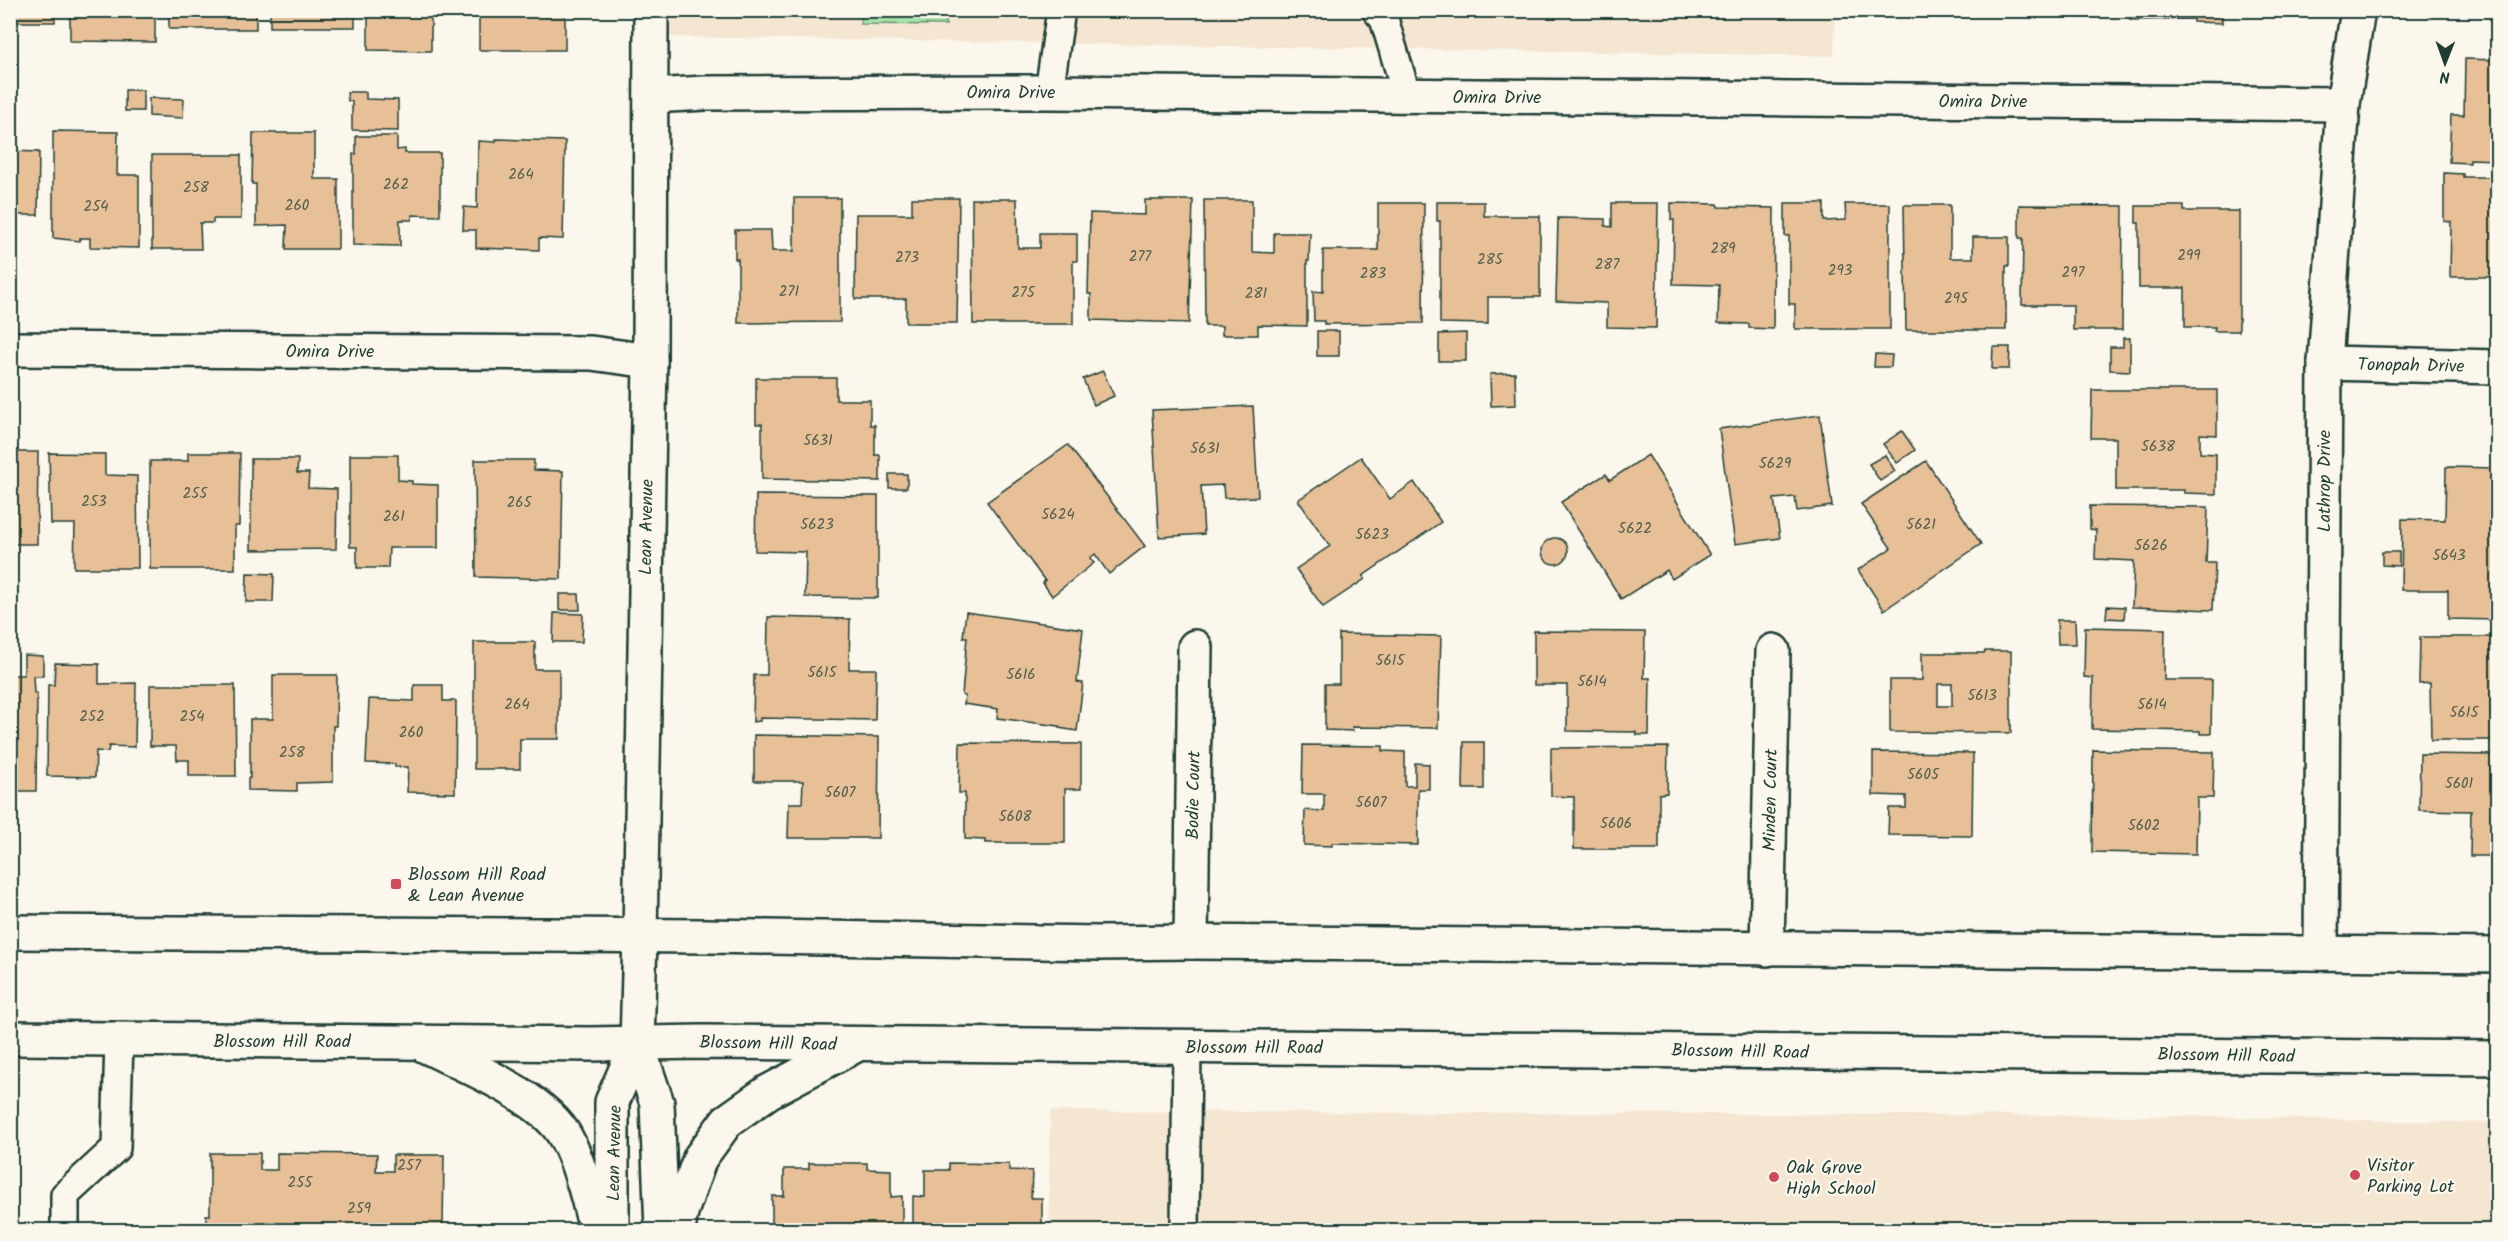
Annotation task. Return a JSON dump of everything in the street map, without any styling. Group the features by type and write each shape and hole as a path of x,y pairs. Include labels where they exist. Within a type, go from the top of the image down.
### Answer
{"main road":[{"name":"Lean Avenue","path":"651,10 650,361 637,1044 657,1103 662,1230"},
{"name":"Lathrop Drive","path":"2321,953 2325,363 2343,105 2358,10"},
{"name":"Omira Drive","path":"651,96 717,93 1049,92 2343,105"},
{"name":"Omira Drive","path":"10,349 591,353 650,361"},
{"name":"Tonopah Drive","path":"2325,363 2498,367"},
{"name":"Bodie Court","path":"1191,942 1195,647"},
{"name":"Minden Court","path":"1767,949 1773,651"},
{"path":"10,932 640,936 1099,943 2498,955"},
{"name":"Blossom Hill Road","path":"10,1038 2498,1058"},
{"path":"417,1042 524,1096 557,1125 566,1137 596,1230"},
{"name":"Lean Avenue","path":"612,1230 612,1102 637,1044"},
{"path":"678,1230 681,1212 700,1158 727,1121 768,1092 859,1044"}],"lane":[{"path":"1049,92 1061,10"},
{"path":"1376,10 1384,19 1407,96"},
{"path":"64,1230 65,1195 116,1148 119,1040"},
{"path":"1185,1230 1187,1046"}],"shaded area":[{"path":"669,10 1835,11 1834,56 669,37"},
{"name":"Oak Grove High School","path":"1050,1111 2176,1116 2497,1123 2497,1230 1049,1230"}],"green space":[{"path":"861,11 946,11 946,25 861,24"}],"building":[{"path":"10,10 55,10 55,22 12,22 10,25"},
{"path":"70,10 155,10 155,42 70,41"},
{"path":"169,10 256,10 256,29 169,29"},
{"path":"270,10 355,10 355,27 270,27"},
{"path":"368,10 431,10 431,51 368,50"},
{"path":"479,10 565,10 565,50 479,50"},
{"path":"2130,10 2222,10 2222,23 2193,22 2193,19 2130,20"},
{"path":"2465,59 2498,60 2498,160 2470,159 2470,163 2449,162 2451,115 2464,115"},
{"path":"125,90 143,90 143,111 125,111"},
{"path":"347,92 366,92 366,99 398,100 398,131 352,130 352,101 348,101"},
{"path":"149,98 184,99 183,118 149,116"},
{"path":"53,131 118,132 117,175 139,175 139,248 90,247 90,238 80,238 80,241 53,238"},
{"path":"253,133 314,133 314,179 338,179 338,249 286,249 287,225 256,226 256,184 252,184"},
{"path":"356,136 397,136 397,150 405,149 405,153 440,153 440,216 412,215 412,220 400,220 400,246 353,245 353,154 356,154"},
{"path":"496,139 565,141 563,239 539,238 539,250 476,248 476,230 463,230 464,207 477,208 478,141 496,142"},
{"path":"10,151 39,152 38,215 10,215"},
{"path":"152,155 241,155 241,219 213,219 213,223 200,223 201,249 152,249"},
{"path":"2444,173 2463,174 2463,177 2498,177 2498,277 2450,277 2451,222 2444,221"},
{"path":"794,198 840,198 840,322 738,323 738,259 735,259 735,230 771,230 772,251 794,251"},
{"path":"912,198 959,198 957,323 906,323 906,299 855,299 856,214 912,214"},
{"path":"972,199 1017,199 1018,248 1040,248 1040,233 1077,233 1077,261 1073,261 1073,324 973,324"},
{"path":"1145,200 1193,200 1189,323 1091,320 1091,294 1088,294 1090,213 1145,215"},
{"path":"1204,200 1252,200 1252,252 1274,253 1274,233 1310,233 1309,261 1307,261 1307,326 1258,325 1258,335 1222,335 1222,326 1205,326"},
{"path":"1437,202 1484,202 1484,216 1540,216 1540,297 1488,297 1488,324 1440,323 1440,221 1437,221"},
{"path":"1378,203 1424,203 1423,323 1324,324 1324,321 1314,321 1313,291 1323,292 1323,250 1378,250"},
{"path":"1612,203 1658,203 1656,328 1607,327 1607,303 1556,301 1558,218 1605,219 1605,226 1612,227"},
{"path":"1671,203 1774,208 1773,329 1749,328 1749,324 1718,323 1719,285 1673,284 1674,220 1671,220"},
{"path":"1785,203 1824,203 1824,221 1846,220 1845,204 1890,204 1890,329 1795,329 1795,304 1789,304 1789,236 1785,236"},
{"path":"1904,205 1950,205 1950,258 1973,258 1973,237 2009,237 2009,266 2006,266 2006,330 1906,330"},
{"path":"2019,205 2123,206 2122,330 2073,330 2073,305 2022,305 2023,238 2019,238"},
{"path":"2136,206 2184,206 2184,211 2239,211 2239,331 2214,331 2215,327 2185,327 2185,288 2139,288 2139,223 2136,223"},
{"path":"1317,331 1339,331 1339,356 1317,356"},
{"path":"1466,333 1466,361 1439,361 1439,334"},
{"path":"2123,338 2130,338 2130,371 2110,370 2110,347 2123,347"},
{"path":"1993,347 2010,347 2009,369 1992,369"},
{"path":"1875,354 1892,355 1891,367 1874,367"},
{"path":"1103,371 1114,396 1094,405 1083,379"},
{"path":"1515,373 1516,405 1491,406 1490,374"},
{"path":"756,378 836,378 836,400 870,400 870,425 875,425 875,455 880,455 880,481 762,479 762,424 756,424"},
{"path":"2092,390 2217,390 2217,435 2200,434 2200,453 2216,454 2216,494 2184,493 2184,490 2116,490 2116,438 2091,438"},
{"path":"1253,406 1258,497 1224,498 1223,485 1201,486 1204,534 1159,537 1152,410"},
{"path":"1820,415 1832,506 1797,511 1795,497 1774,499 1780,538 1735,544 1719,429"},
{"path":"1902,431 1915,450 1897,463 1883,444"},
{"path":"1068,445 1145,546 1109,574 1095,554 1090,558 1094,563 1052,596 1043,583 1045,581 987,502"},
{"path":"10,452 38,452 37,544 10,544"},
{"path":"49,453 105,454 105,475 137,476 138,568 74,568 75,524 51,524"},
{"path":"188,453 240,453 239,526 235,526 235,569 150,569 150,461 188,461"},
{"path":"350,455 398,455 398,480 412,481 412,484 438,485 438,548 389,548 388,568 357,568 357,547 350,547"},
{"path":"1648,455 1710,555 1672,579 1667,570 1621,599 1561,502 1606,474 1610,480"},
{"path":"1885,455 1895,471 1880,481 1869,464"},
{"path":"1361,457 1390,499 1414,482 1441,522 1363,576 1365,579 1323,607 1296,569 1330,546 1298,500"},
{"path":"251,459 298,459 297,473 309,473 308,488 337,489 336,549 251,550"},
{"path":"475,460 534,460 534,470 563,471 561,579 476,577"},
{"path":"1926,461 1981,544 1884,610 1858,570 1891,548 1861,504"},
{"path":"2446,467 2498,468 2498,620 2448,619 2448,590 2401,590 2402,519 2445,520"},
{"path":"889,474 907,474 907,488 889,488"},
{"path":"756,495 878,496 878,598 805,597 806,552 755,551"},
{"path":"2090,506 2208,507 2206,563 2215,563 2213,610 2132,607 2134,561 2095,559 2096,530 2090,529"},
{"path":"1555,538 1564,542 1568,551 1564,560 1555,564 1546,560 1542,551 1546,542"},
{"path":"2382,552 2399,552 2399,566 2382,565"},
{"path":"247,573 274,574 273,602 246,602"},
{"path":"559,594 579,594 580,610 559,610"},
{"path":"2107,606 2125,607 2124,619 2106,618"},
{"path":"966,612 1083,629 1077,682 1083,683 1077,731 1059,728 1059,726 997,718 998,709 964,704 965,696 962,695 967,637 963,637"},
{"path":"554,613 583,614 582,642 553,642"},
{"path":"768,617 850,619 849,669 876,669 875,720 760,718 760,721 753,722 754,675 767,675"},
{"path":"2057,620 2075,620 2076,644 2058,644"},
{"path":"2085,627 2165,629 2164,680 2212,680 2211,734 2200,734 2200,731 2092,729 2093,678 2084,677"},
{"path":"1534,631 1645,632 1644,678 1650,678 1649,735 1636,735 1636,732 1567,731 1567,685 1534,685"},
{"path":"1339,634 1441,636 1438,728 1352,727 1353,731 1325,730 1325,684 1339,684"},
{"path":"2420,637 2498,637 2498,740 2431,740 2430,683 2419,684"},
{"path":"474,642 535,642 535,669 559,669 559,739 520,739 520,769 474,769"},
{"path":"1985,651 2011,651 2011,733 1890,732 1890,680 1922,680 1922,653 1984,653","holes":["1938,684 1952,684 1952,706 1938,706"]},
{"path":"24,655 43,656 43,676 33,676 34,693 37,693 36,791 10,791 10,672 13,675 24,675"},
{"path":"55,663 99,664 99,684 136,683 135,747 109,746 108,752 96,751 95,777 47,776 48,685 54,685"},
{"path":"273,675 337,675 336,726 333,726 333,782 297,783 297,791 248,790 250,719 273,719"},
{"path":"150,685 235,685 236,776 189,776 189,760 177,760 176,746 150,746"},
{"path":"414,685 443,685 443,701 456,701 455,793 407,792 408,767 366,763 369,699 414,701"},
{"path":"754,735 879,737 878,838 788,838 789,803 802,803 803,781 754,781"},
{"path":"1464,742 1484,742 1484,789 1463,789"},
{"path":"960,743 1081,744 1081,789 1065,789 1065,843 985,843 985,840 965,839 965,793 959,793"},
{"path":"1303,745 1383,746 1383,751 1405,752 1405,786 1415,786 1415,763 1429,764 1429,789 1418,789 1418,845 1332,843 1332,846 1304,845 1305,810 1324,811 1324,794 1302,794"},
{"path":"1668,747 1667,793 1659,794 1659,849 1574,849 1574,797 1551,796 1551,748"},
{"path":"2093,750 2214,752 2213,798 2197,798 2196,854 2092,852"},
{"path":"1873,752 1973,753 1972,836 1888,835 1889,808 1906,808 1906,796 1873,795"},
{"path":"2420,754 2498,755 2498,856 2470,856 2471,811 2419,810"},
{"path":"210,1153 260,1153 260,1170 277,1170 277,1153 377,1154 376,1171 393,1171 393,1155 444,1155 443,1230 206,1230 206,1215 210,1215"},
{"path":"809,1163 867,1163 867,1169 891,1170 891,1197 902,1196 902,1230 772,1230 772,1196 784,1196 784,1169 809,1169"},
{"path":"949,1163 1009,1164 1009,1170 1032,1171 1031,1198 1042,1198 1042,1230 913,1230 913,1196 925,1197 925,1170 949,1170"}],"place":[{"name":"Blossom Hill Road & Lean Avenue","path":"396,884"},
{"name":"Visitor Parking Lot","path":"2355,1175"},
{"name":"Oak Grove High School","path":"1774,1177"}]}
